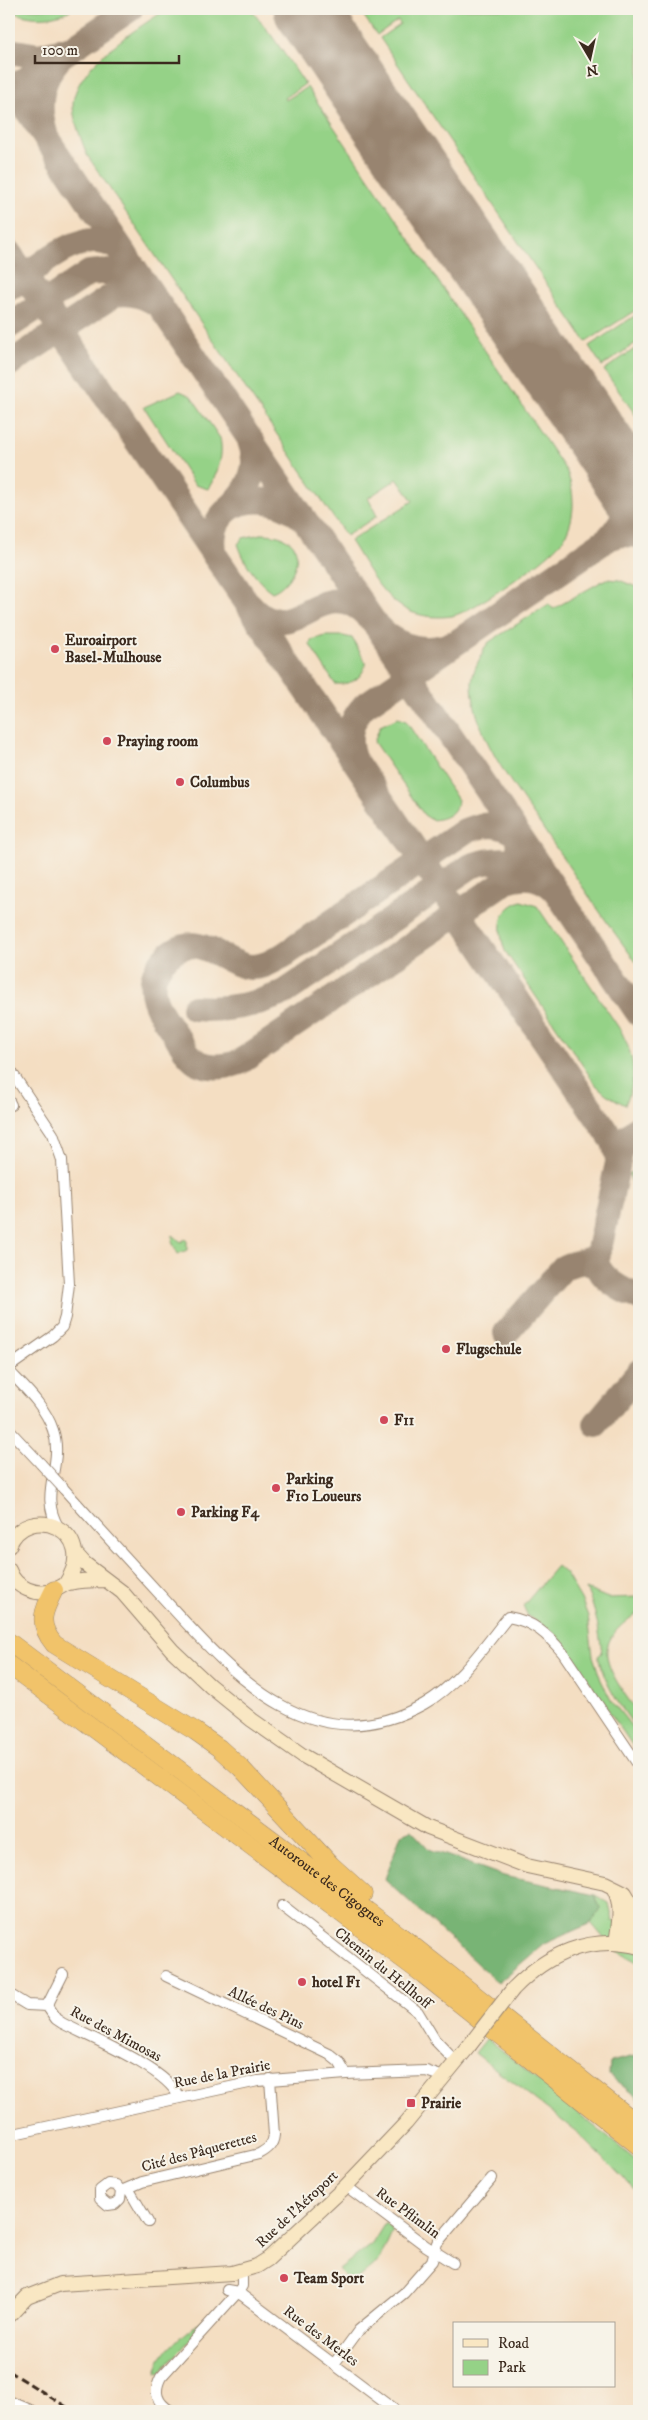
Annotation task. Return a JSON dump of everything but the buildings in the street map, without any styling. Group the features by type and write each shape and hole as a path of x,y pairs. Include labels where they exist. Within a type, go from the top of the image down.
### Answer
{"highway":[{"path":"60,1586 45,1608 42,1622 46,1634 54,1644 195,1731 219,1748 241,1768 331,1865 373,1904 398,1934"},
{"name":"Autoroute des Cigognes","path":"9,1642 398,1934 639,2125"},
{"name":"Autoroute des Cigognes","path":"9,1665 424,1976 639,2146"}],"street":[{"path":"9,1068 53,1134 62,1160 69,1284 66,1317 62,1327 9,1369 32,1395 48,1418 53,1430 56,1462 49,1489 50,1506 59,1528 70,1539 76,1554 105,1580 122,1592 172,1650 210,1686 252,1720 302,1755 428,1828 527,1866 605,1883 625,1893 632,1905 635,1946"},
{"path":"9,1430 218,1658 260,1693 291,1712 320,1722 348,1725 385,1720 424,1703 448,1686 508,1617 526,1620 551,1639 639,1766"},
{"path":"9,1546 18,1533 26,1527 38,1524 59,1528"},
{"path":"60,1586 75,1565 76,1554"},
{"path":"9,1572 24,1588 34,1592 78,1580 105,1580"},
{"path":"614,1888 618,1896 620,1916 616,1943"},
{"name":"Chemin du Hellhoff","path":"282,1906 418,2012 439,2044 456,2062"},
{"name":"Rue de l'Aéroport","path":"9,2316 27,2297 60,2284 223,2274 257,2266 268,2259 346,2186 406,2123 514,1989 528,1975 547,1960 568,1949 589,1944 616,1943 635,1946"},
{"path":"9,1994 27,2004 47,2006 63,1974"},
{"name":"Allée des Pins","path":"166,1976 329,2054 340,2062 346,2074"},
{"name":"Rue des Mimosas","path":"47,2006 56,2019 62,2023 113,2048 160,2075 173,2085 179,2097"},
{"name":"Rue de la Prairie","path":"9,2135 270,2079 426,2071 444,2077"},
{"name":"Cité des Pâquerettes","path":"148,2222 125,2189 142,2182 259,2154 266,2150 273,2142 270,2079"},
{"path":"334,2364 359,2330 404,2293 432,2261 436,2243 492,2178"},
{"name":"Rue Pflimlin","path":"346,2186 453,2263"},
{"path":"171,2411 163,2406 156,2394 161,2377 238,2292 244,2279 242,2271"},
{"path":"223,2274 227,2290 225,2305"},
{"name":"Rue des Merles","path":"227,2290 238,2292 396,2411"},
{"path":"9,2401 33,2411"}],"green space":[{"path":"9,9 73,9 65,13 42,18 18,14"},
{"path":"167,9 248,9 252,11 305,84 285,98 286,100 307,87 567,472 572,489 573,505 571,522 564,538 529,570 477,605 452,616 426,616 411,612 383,591 350,541 413,501 397,479 368,498 377,516 346,536 87,155 73,107 76,92 83,78 108,50"},
{"path":"359,9 639,9 639,308 586,342 380,38 400,24 398,20 377,35"},
{"path":"639,313 639,341 602,366 589,346"},
{"path":"639,346 639,420 604,370"},
{"path":"180,391 191,396 220,438 219,464 215,477 208,489 195,485 144,407"},
{"path":"261,534 274,535 287,540 294,546 296,553 295,567 292,574 283,585 272,592 251,571 238,544 243,538"},
{"path":"606,579 619,580 639,588 639,966 500,765 489,746 481,726 475,706 472,685 474,672 483,653 482,651 489,642 549,604 553,609"},
{"path":"326,636 352,638 366,663 362,673 355,680 335,684 310,645 311,640"},
{"path":"398,718 406,721 458,800 455,809 445,817 432,820 424,815 374,742 380,726"},
{"path":"521,901 537,906 621,1031 632,1059 633,1068 633,1077 625,1105 606,1094 596,1085 505,951 501,936 501,922 507,910"},
{"path":"639,1167 639,1201 638,1201 629,1174"},
{"path":"173,1235 181,1242 185,1239 187,1241 187,1250 178,1254 172,1242"},
{"path":"557,1566 566,1574 581,1599 588,1616 593,1656 601,1680 611,1700 639,1736 639,1755 557,1635 528,1616 523,1606"},
{"path":"586,1589 608,1598 639,1597 639,1612 616,1631 607,1650 611,1670 639,1716 639,1732 609,1687 601,1667 598,1656 602,1653 597,1620"},
{"path":"411,1830 429,1849 504,1876 595,1895 600,1909 591,1923 544,1944 498,1983 385,1879 401,1834"},
{"path":"595,1895 609,1903 613,1921 639,1929 639,1963 613,1949 591,1923 600,1909"},
{"path":"487,2038 639,2163 639,2194 578,2133 475,2053"},
{"path":"639,2055 639,2099 609,2075 610,2062"},
{"path":"385,2223 393,2230 379,2261 351,2285 339,2269 372,2244"},
{"path":"203,2319 208,2320 160,2373 156,2372 163,2356 169,2349"}],"taxiway":[{"path":"9,91 130,9"},
{"path":"9,51 39,56 64,50"},
{"path":"45,133 41,114 42,95 47,77 58,60"},
{"path":"9,83 639,1014"},
{"path":"9,288 50,258 80,243 95,241 110,244 125,254"},
{"path":"9,253 614,1142 618,1159"},
{"path":"9,326 89,273 112,272 133,279 146,288"},
{"path":"9,364 115,294 139,295 160,306"},
{"path":"227,510 235,503 251,479 254,461 250,441"},
{"path":"621,471 627,490 627,507 621,522 609,538 621,534 639,535"},
{"path":"215,556 214,537 218,521 228,510 240,503 256,500 272,502 288,508 302,518"},
{"path":"353,758 350,744 351,730 355,718 364,706 609,538"},
{"path":"249,604 262,616 274,620 286,620 319,605 331,602 344,602 356,606 390,638 398,642 424,649 433,649 451,644"},
{"path":"502,883 511,873 517,862 519,836 513,831 499,826 486,825 472,828 284,955 261,966 241,965 208,949 197,946 186,946 174,951 162,962 156,972 153,982 155,1001 165,1020 195,1061 214,1067 235,1064 507,880 521,877 539,879 555,890"},
{"path":"194,1008 218,1009 241,1006 263,1001 285,992 471,866 502,860 525,864 533,868"},
{"path":"639,1127 625,1139 621,1149 596,1263 608,1280 639,1297"},
{"path":"506,1333 563,1268 590,1259 598,1254"},
{"path":"596,1424 639,1372"}],"runway":[{"path":"306,9 639,499"}],"railway":[{"path":"9,2371 73,2411"}],"place":[{"name":"Euroairport Basel-Mulhouse","path":"55,649"},
{"name":"Praying room","path":"107,741"},
{"name":"Columbus","path":"180,782"},
{"name":"Flugschule","path":"446,1349"},
{"name":"F11","path":"384,1420"},
{"name":"Parking F10 Loueurs","path":"276,1488"},
{"name":"Parking F4","path":"181,1512"},
{"name":"hotel F1","path":"302,1982"},
{"name":"Prairie","path":"411,2103"},
{"name":"Team Sport","path":"284,2278"}]}
